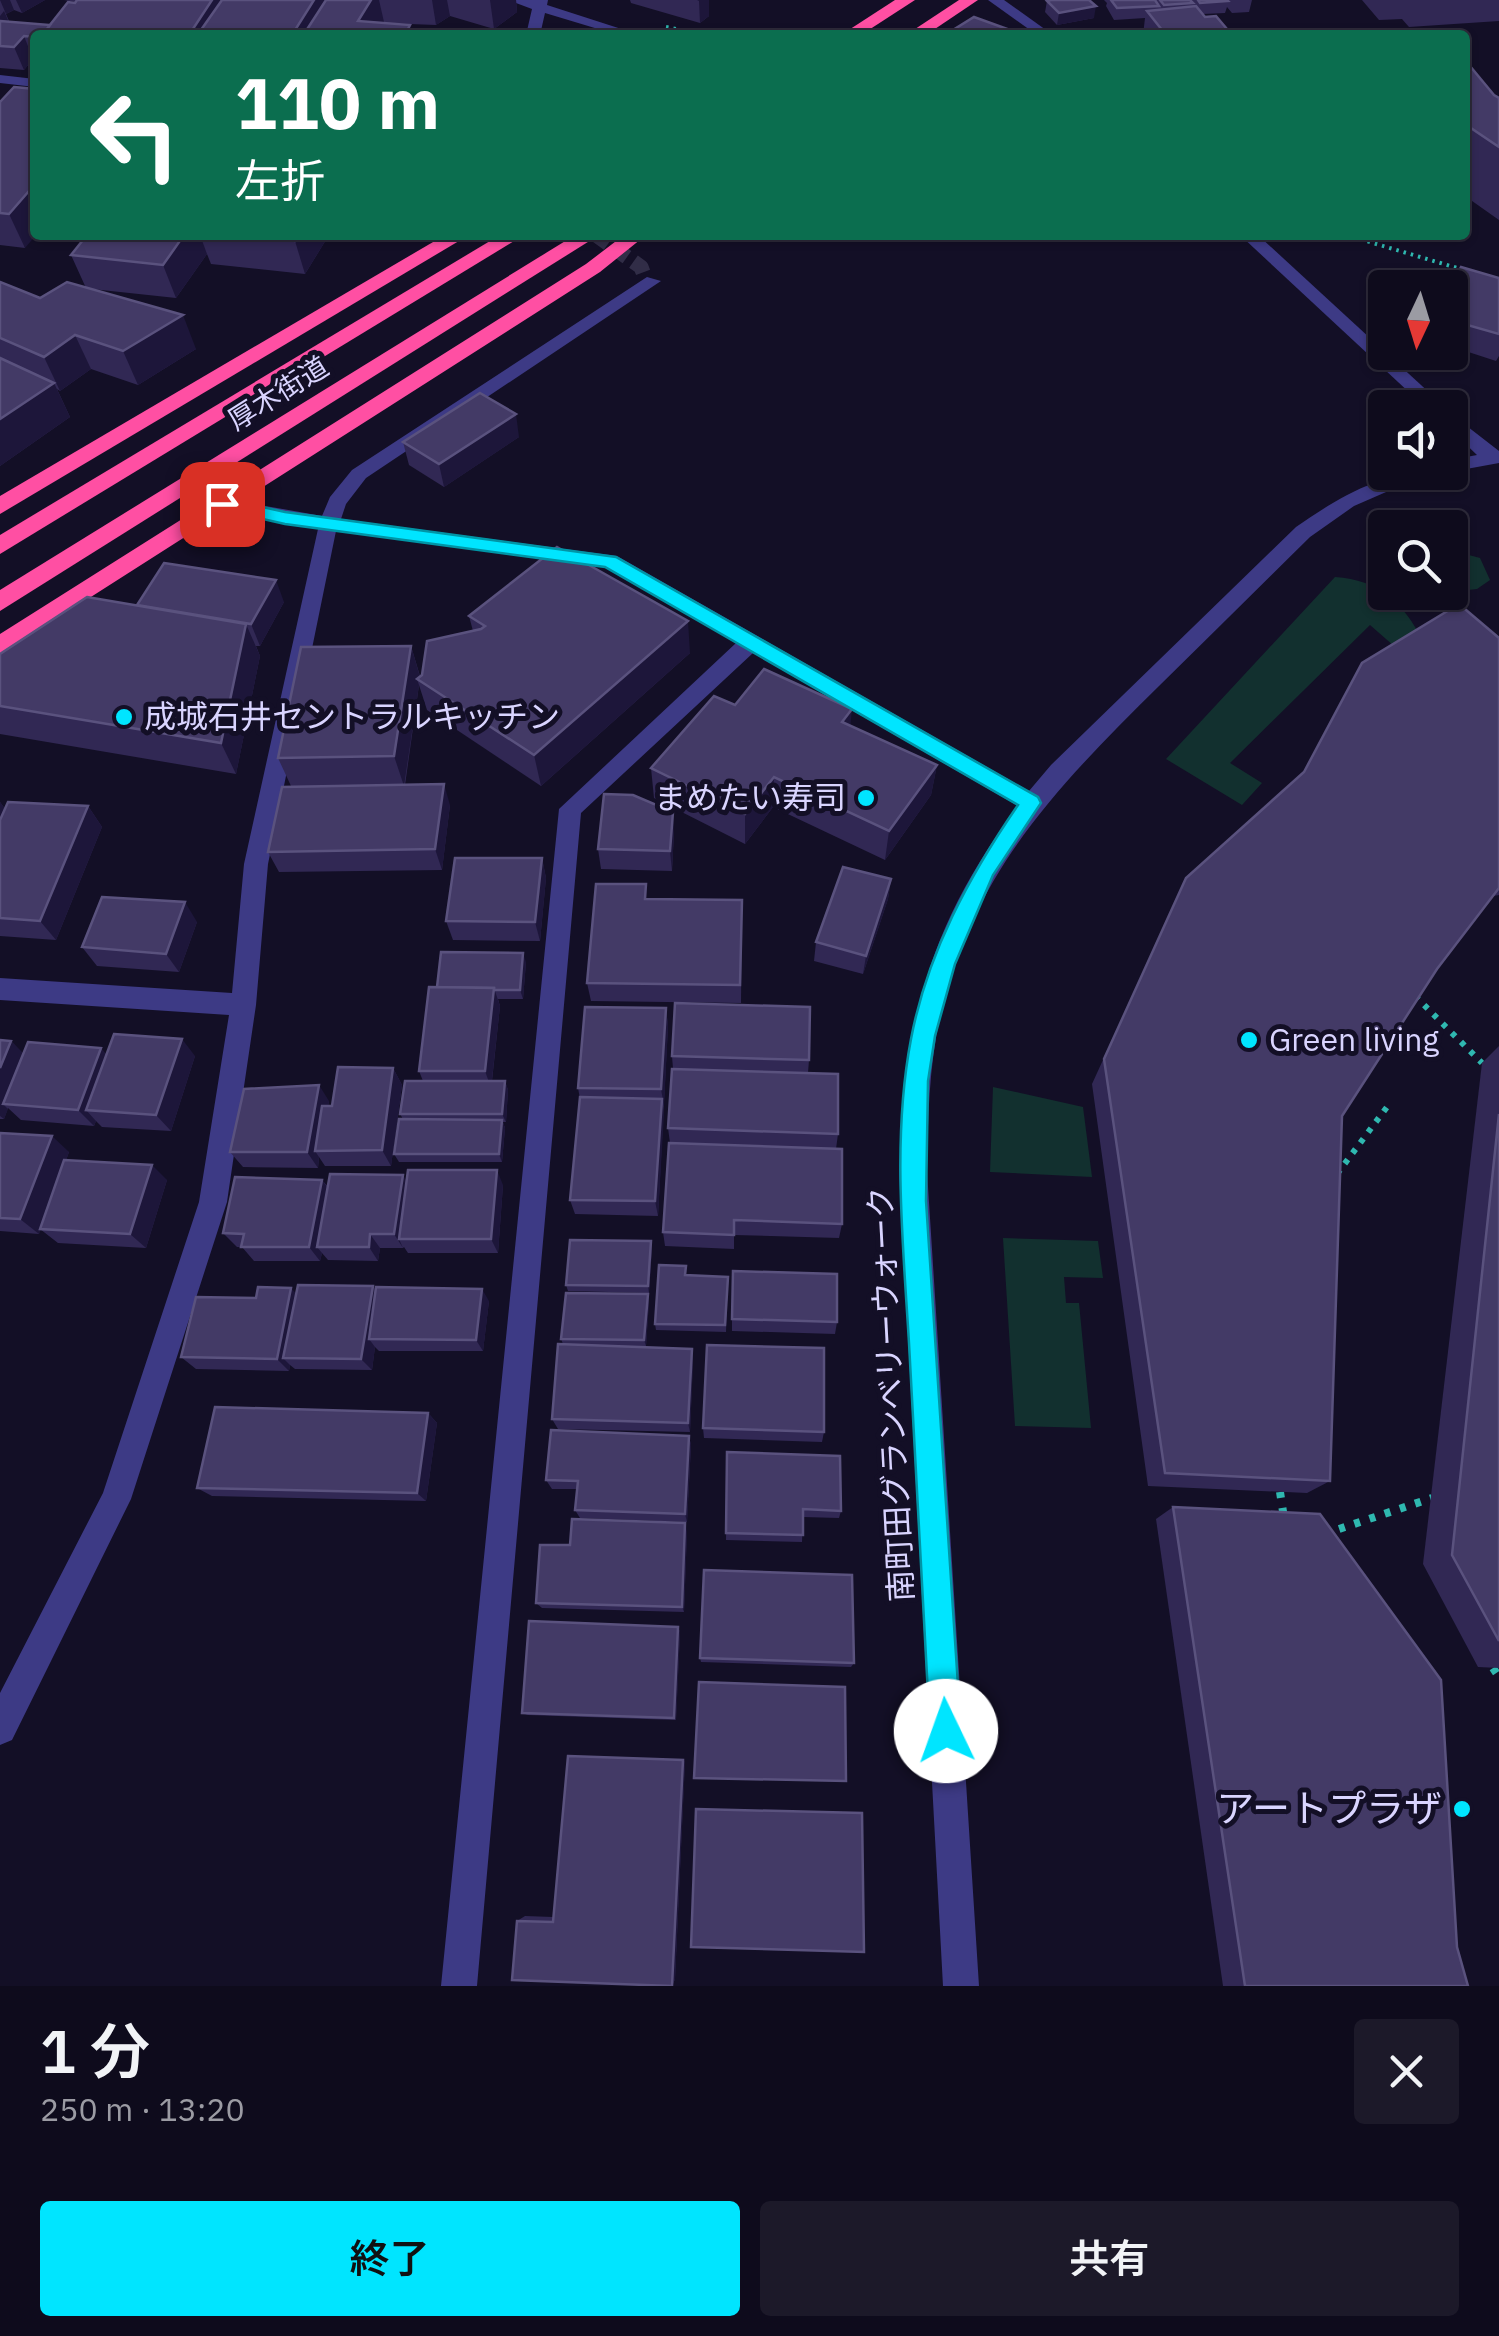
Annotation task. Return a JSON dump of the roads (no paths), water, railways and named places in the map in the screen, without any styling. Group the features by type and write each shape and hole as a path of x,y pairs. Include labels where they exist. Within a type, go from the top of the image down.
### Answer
{"highway":[{"path":"857,30 907,0"},
{"path":"922,30 970,0"},
{"path":"0,506 451,240"},
{"name":"厚木街道","path":"0,546 506,240"},
{"name":"厚木街道","path":"0,602 580,240"},
{"path":"0,646 593,268 629,240"}],"street":[{"path":"514,0 540,3 618,30"},
{"path":"995,0 1039,30"},
{"path":"534,30 540,3"},
{"path":"0,79 30,82"},
{"path":"1253,240 1418,390"},
{"path":"0,1728 116,1499 214,1202 243,1005 256,864 329,524 346,486 646,284"},
{"path":"1468,434 1496,458"},
{"path":"1468,463 1496,458"},
{"name":"南町田グランベリーウォーク","path":"961,1986 914,1201 916,1081 923,1036 944,964 984,871 1031,803 1303,532 1346,501 1375,490"},
{"path":"222,504 248,512 329,524 610,561 1031,803"},
{"path":"460,1986 570,808 751,642"},
{"path":"0,989 243,1005"}],"tunnel":[{"path":"603,240 641,267 646,280"}],"place":[{"name":"成城石井セントラルキッチン","path":"124,717"},
{"name":"まめたい寿司","path":"866,798"},
{"name":"Green living","path":"1249,1040"},
{"name":"アートプラザ","path":"1462,1809"}]}
